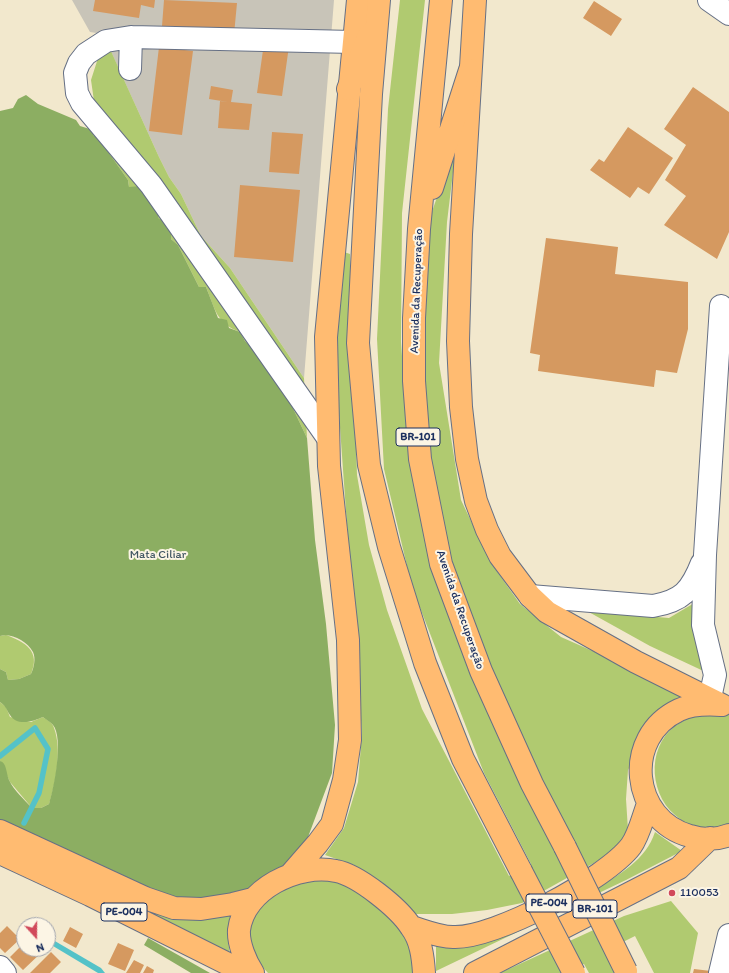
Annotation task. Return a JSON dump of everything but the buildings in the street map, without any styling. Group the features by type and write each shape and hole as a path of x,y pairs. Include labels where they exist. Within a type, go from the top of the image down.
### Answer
{"main road":[{"path":"291,874 318,843 332,824 344,780 350,740 348,640 329,466 326,337 348,89 358,0"},
{"name":"Avenida da Recuperação","path":"441,0 419,229 414,318 414,381 420,459 441,564 481,671 532,784 565,847 626,972"},
{"path":"476,0 470,70 461,234 458,333 461,407 467,459 476,502 487,530 500,556 530,596 547,612 629,658 720,704"},
{"path":"348,89 378,4"},
{"path":"378,4 371,94 358,343 369,465 389,547 425,663 463,759 574,973"},
{"path":"419,229 470,70"},
{"name":"PE-004","path":"720,704 699,704 678,710 660,723 647,740 641,761 641,783 648,804 661,821 679,833 700,839 723,838"},
{"name":"PE-004","path":"412,927 437,935 453,938 483,932 513,922 590,881 609,868 624,855 632,844 648,804"},
{"name":"PE-004","path":"0,831 145,898 174,908 201,909 233,904 253,899 291,874 313,870 336,871 356,880 379,896 398,912 412,927 420,944 424,960 424,973"},
{"name":"PE-004","path":"475,973 679,868 723,838"},
{"name":"PE-004","path":"0,853 90,895 246,973"},
{"name":"PE-004","path":"253,899 242,915 239,931 243,953 253,973"}],"street":[{"path":"708,0 729,14"},
{"path":"328,438 151,185 82,103 77,93 75,73 79,63 86,54 106,41 131,37 353,42"},
{"path":"130,70 131,37"},
{"path":"720,704 715,675 703,625 705,555 721,306"},
{"path":"530,596 652,606 670,603 686,593 696,579 705,555"},
{"path":"723,970 729,935"},
{"path":"0,967 5,973"}],"shaded area":[{"path":"72,0 334,0 304,378 230,268 201,236 181,194 169,177 159,157 103,34 90,32"}],"green space":[{"path":"400,0 425,0 402,213 401,342 409,454 440,586 516,725 460,592 443,538 428,445 422,365 425,232 457,139 447,222 439,363 461,500 491,563 520,604 561,637 703,700 642,743 628,770 626,799 628,830 620,846 601,859 522,903 487,910 452,914 414,914 393,900 354,865 325,855 344,828 358,782 362,734 335,358 341,251 350,254 357,475 369,545 387,610 422,709 509,876 531,864 484,773 412,587 384,469 377,339 388,109"},
{"path":"110,49 159,157 169,177 181,194 201,236 230,268 304,378 307,438 273,366 245,341 240,332 221,320 214,309 206,287 199,287 178,245 171,239 171,232 159,219 156,205 141,187 129,187 128,180 97,136 93,135 93,130 87,127 97,122 91,80 99,55"},
{"name":"Mata Ciliar","path":"26,95 38,104 76,120 80,126 93,130 93,135 97,136 128,180 129,187 141,186 156,205 159,219 166,220 166,227 171,232 171,239 178,245 199,287 206,287 218,318 227,320 229,328 240,332 245,341 273,366 307,438 315,540 326,624 335,725 332,773 308,837 277,875 251,893 206,902 166,901 0,824 0,761 4,764 9,780 16,791 32,808 41,808 49,804 58,751 56,731 51,723 43,717 26,722 17,721 13,719 5,706 0,702 0,669 6,672 8,680 19,679 31,674 34,666 34,654 27,644 14,637 4,635 0,636 0,111 13,108 18,99"},
{"path":"696,602 712,675 650,646 587,611 669,618"},
{"path":"6,635 25,644 29,648 34,659 34,666 31,674 19,679 8,680 6,672 0,669 0,636"},
{"path":"0,702 6,707 10,717 31,722 43,717 53,726 58,746 56,776 49,804 41,808 32,808 10,782 0,761"},
{"path":"716,712 729,715 729,827 702,829 684,822 666,805 659,793 655,767 657,753 662,741 670,730 681,722 690,718"},
{"path":"655,832 682,851 626,880 436,971 436,945 595,889 631,866 645,851"},
{"path":"323,878 342,881 361,891 408,932 416,973 268,973 250,953 247,920 255,906 296,881"},
{"path":"671,901 698,933 690,973 654,973 635,936 609,949 621,973 589,973 584,964 561,973 500,973 624,916"},
{"path":"146,910 236,910 228,940 230,955"},
{"path":"148,938 210,973 191,973 144,945"}],"water":[{"path":"56,942 101,968 105,973 98,973 56,948"}],"waterway":[{"path":"0,756 35,728 48,749 39,793 24,823"}],"place":[{"name":"110053","path":"672,893"}]}
